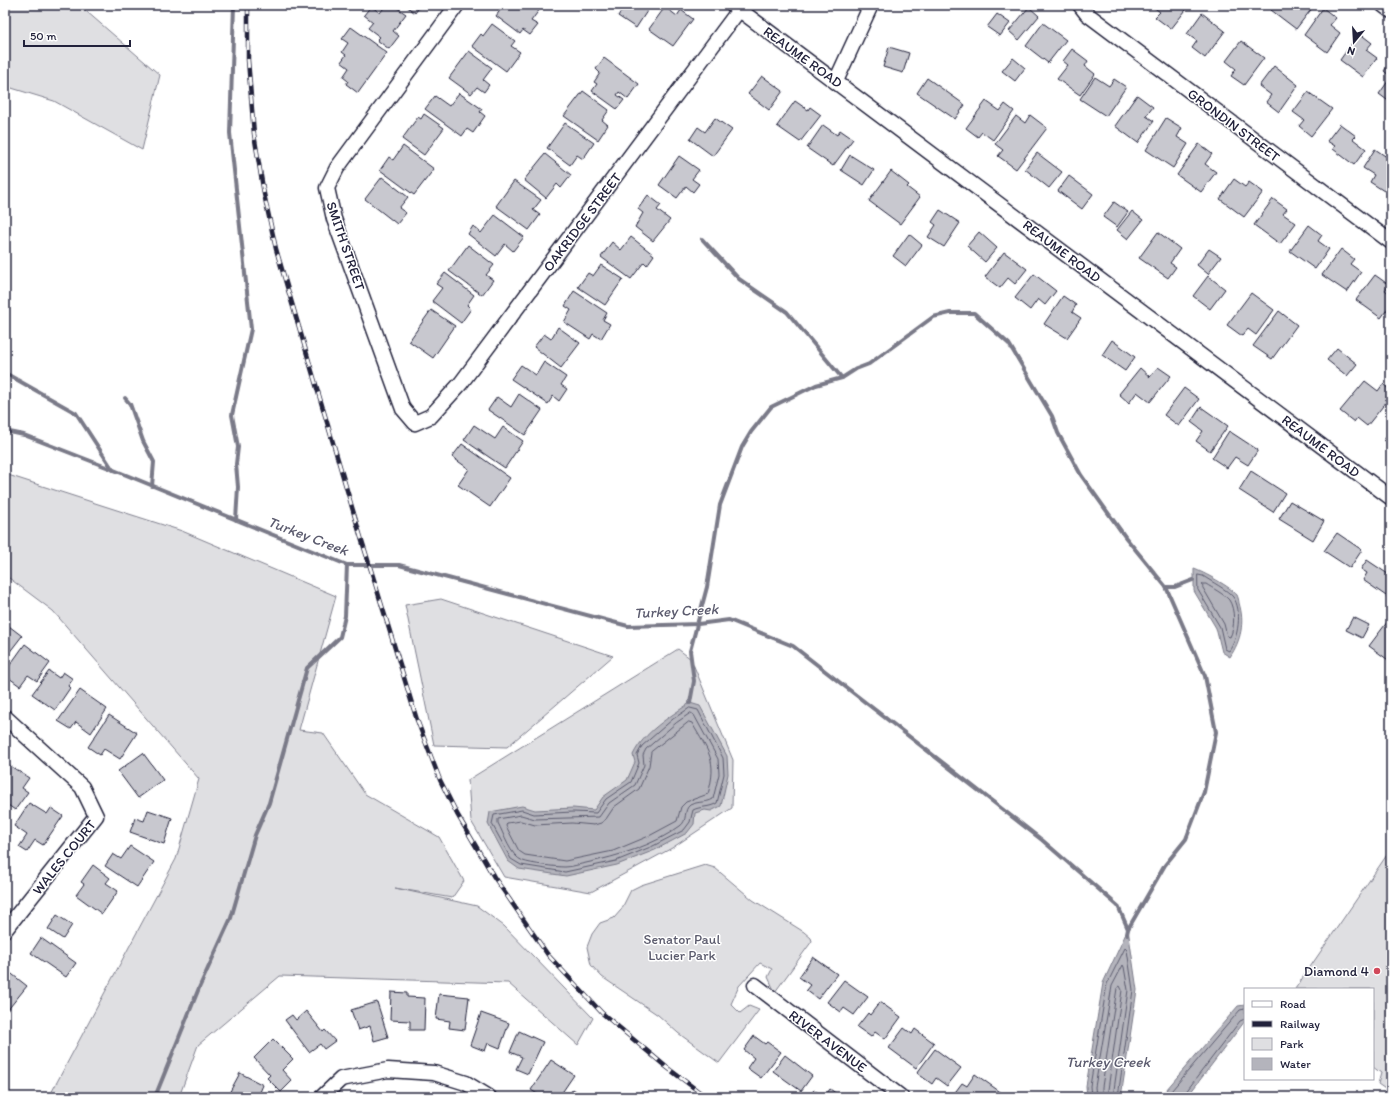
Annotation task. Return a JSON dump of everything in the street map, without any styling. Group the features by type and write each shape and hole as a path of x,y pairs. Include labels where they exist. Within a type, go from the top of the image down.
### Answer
{"street":[{"name":"SMITH STREET","path":"414,423 403,409 334,219 327,188 337,168 457,5"},
{"path":"836,81 871,5"},
{"name":"GRONDIN STREET","path":"1080,5 1087,14 1391,242"},
{"path":"1383,5 1391,11"},
{"name":"OAKRIDGE STREET","path":"414,423 432,416 461,383 736,8"},
{"name":"REAUME ROAD","path":"736,8 836,81 1391,498"},
{"name":"WALES COURT","path":"5,717 82,787 96,816 5,930"},
{"name":"RIVER AVENUE","path":"755,985 901,1097"},
{"path":"322,1097 341,1079 388,1070 434,1072 466,1083 489,1097"}],"green space":[{"path":"5,5 79,5 160,75 142,150 54,101 5,86"},
{"path":"5,474 182,531 336,596 299,730 323,733 365,794 439,837 464,881 452,898 395,888 477,906 504,926 593,1018 578,1045 508,983 280,976 198,1045 179,1097 49,1097 176,859 199,779 53,611 5,575"},
{"path":"441,599 613,656 507,747 434,745 405,605"},
{"path":"678,649 691,659 733,760 732,808 672,848 591,892 504,877 471,821 468,780"},
{"path":"1391,849 1391,1093 1378,1084 1381,1073 1374,1068 1374,988 1296,988"},
{"name":"Senator Paul Lucier Park","path":"705,865 715,868 753,900 804,932 811,938 812,941 775,992 768,977 772,969 760,963 739,986 731,1004 740,1013 749,1006 759,1010 719,1063 678,1033 658,1015 602,977 591,965 587,947 592,934 600,923 614,918 621,910 631,890 641,885"}],"water":[{"path":"1194,569 1223,584 1237,596 1241,610 1242,624 1237,644 1230,657 1222,652 1216,628 1194,591"},
{"path":"690,703 700,706 727,756 728,774 721,806 711,811 705,810 695,813 694,824 687,833 655,850 617,865 566,876 519,869 508,861 488,824 490,812 522,806 535,810 573,808 594,810 603,797 627,780 635,762 633,755 650,732"},
{"name":"Turkey Creek","path":"1128,929 1137,990 1121,1097 1087,1097 1086,1086 1103,983"},
{"name":"Turkey Creek","path":"1244,1005 1244,1022 1187,1097 1160,1097 1238,1006"}],"building":[{"path":"386,5 393,5 406,14 393,31 399,36 389,49 377,40 380,37 368,28 373,22 364,15 371,6 380,13"},
{"path":"405,5 421,5 415,13"},
{"path":"504,5 535,5 540,9 531,21 538,25 530,35 523,30 520,34 496,16"},
{"path":"625,5 651,5 636,28 618,16"},
{"path":"1275,5 1311,5 1313,7 1296,29 1271,10"},
{"path":"1152,6 1189,6 1171,29 1155,17 1160,12"},
{"path":"665,7 677,16 681,10 693,19 673,46 649,29"},
{"path":"1029,7 1039,16 1019,40 1009,31"},
{"path":"1323,8 1336,18 1330,25 1340,33 1327,52 1304,35"},
{"path":"1202,13 1225,31 1205,58 1192,48 1197,41 1187,34"},
{"path":"997,14 1010,23 1000,36 987,27"},
{"path":"1043,23 1066,40 1048,63 1026,46"},
{"path":"492,24 515,41 511,46 520,52 506,71 472,46 481,34 483,36"},
{"path":"351,27 387,53 358,93 346,84 348,81 343,77 349,68 341,62 346,55 342,52 348,43 342,39"},
{"path":"1359,33 1372,43 1366,50 1377,58 1363,77 1340,60"},
{"path":"1241,41 1264,58 1244,85 1231,76 1236,69 1226,61"},
{"path":"889,47 909,53 903,73 883,67"},
{"path":"1072,49 1088,61 1085,66 1095,74 1080,95 1057,79 1068,65 1063,61"},
{"path":"469,51 492,68 483,80 489,85 484,92 477,87 471,94 449,78"},
{"path":"604,58 639,84 628,99 619,92 617,95 624,100 617,109 592,91 597,84 594,82 600,73 596,69"},
{"path":"1013,58 1025,68 1015,81 1002,71"},
{"path":"1391,61 1391,77 1384,71"},
{"path":"1274,66 1298,85 1279,112 1266,102 1271,95 1259,86"},
{"path":"762,76 783,91 769,110 748,94"},
{"path":"1095,77 1109,86 1114,79 1126,87 1106,116 1080,99"},
{"path":"1391,77 1391,103 1379,94"},
{"path":"927,78 965,105 955,119 917,93"},
{"path":"583,91 609,110 602,120 608,125 598,140 564,116"},
{"path":"1308,92 1332,109 1311,136 1299,126 1304,120 1293,112"},
{"path":"459,93 482,109 480,112 485,116 473,133 467,129 462,136 425,109 435,96 449,106"},
{"path":"1137,95 1153,107 1146,116 1154,121 1138,143 1115,126"},
{"path":"795,101 808,110 810,107 821,115 800,142 777,126"},
{"path":"986,101 1000,111 1005,104 1014,111 993,140 982,132 978,137 966,128"},
{"path":"424,114 444,128 424,155 402,139 418,117 421,119"},
{"path":"1030,115 1047,128 1016,169 998,156 1003,150 995,144 1016,116 1025,123"},
{"path":"715,118 732,130 713,156 690,139 698,127 705,132"},
{"path":"1166,118 1182,128 1177,137 1188,144 1173,168 1146,150"},
{"path":"565,123 594,143 583,159 577,155 570,165 547,148"},
{"path":"1340,124 1356,136 1353,139 1366,149 1354,165 1333,149 1335,146 1327,141"},
{"path":"823,125 837,135 840,130 853,139 833,166 807,148"},
{"path":"1199,144 1212,154 1205,164 1216,172 1201,192 1177,175"},
{"path":"403,146 434,169 414,195 380,170 389,157 393,160"},
{"path":"1375,149 1391,160 1391,181 1384,191 1370,182 1374,175 1363,168"},
{"path":"1037,153 1062,172 1049,188 1025,169"},
{"path":"545,154 571,175 561,188 557,184 546,198 524,180"},
{"path":"850,155 874,170 864,185 841,170"},
{"path":"679,156 699,170 692,179 699,184 693,192 686,186 677,198 659,185"},
{"path":"891,171 909,185 907,187 920,197 900,224 869,201"},
{"path":"1069,176 1093,194 1082,209 1058,191"},
{"path":"382,177 408,197 399,208 406,213 397,224 365,199"},
{"path":"1234,179 1245,187 1249,182 1263,192 1244,217 1220,199"},
{"path":"514,181 541,200 533,210 540,215 529,230 496,206"},
{"path":"648,195 661,205 657,210 670,220 653,241 635,227 643,213 638,209"},
{"path":"1273,199 1287,209 1283,214 1296,223 1280,244 1254,225"},
{"path":"1114,202 1128,212 1117,227 1103,217"},
{"path":"940,210 960,223 944,247 928,237 936,225 932,222"},
{"path":"1132,211 1143,220 1128,239 1117,230"},
{"path":"495,215 524,237 513,251 505,244 496,256 468,234 473,226 481,233"},
{"path":"1309,225 1322,235 1318,241 1329,249 1315,269 1290,251"},
{"path":"979,232 997,248 985,262 967,246"},
{"path":"1158,232 1180,249 1170,263 1176,267 1168,278 1139,258"},
{"path":"909,234 922,245 906,266 893,256"},
{"path":"631,237 654,255 647,265 644,262 631,279 601,257 612,242 621,250"},
{"path":"468,245 494,265 486,275 493,280 482,295 449,271"},
{"path":"1209,249 1221,257 1208,274 1197,265"},
{"path":"1341,249 1354,259 1350,264 1361,272 1347,292 1322,275"},
{"path":"1004,252 1027,269 1015,284 1008,278 1000,288 985,277"},
{"path":"601,265 623,279 605,305 578,287 588,273 593,276"},
{"path":"445,273 474,295 467,305 471,309 461,323 432,301 442,288 436,284"},
{"path":"1034,274 1056,291 1045,305 1038,299 1030,310 1015,298"},
{"path":"1375,275 1389,285 1385,290 1391,295 1391,304 1381,318 1356,300"},
{"path":"1208,276 1225,289 1210,309 1193,296"},
{"path":"574,291 607,313 603,320 610,324 601,339 593,334 590,339 564,322 571,310 565,306"},
{"path":"1251,293 1274,310 1256,335 1248,329 1242,336 1227,325"},
{"path":"1063,296 1076,305 1072,312 1081,318 1067,338 1044,324"},
{"path":"431,310 455,326 433,358 409,341"},
{"path":"1279,311 1297,325 1272,359 1253,346"},
{"path":"558,327 580,343 561,368 534,347 544,334 551,339"},
{"path":"1112,340 1135,357 1125,371 1102,355"},
{"path":"1337,348 1357,364 1347,376 1327,360"},
{"path":"544,362 566,377 561,385 567,389 559,401 553,396 548,404 511,379 521,365 536,375"},
{"path":"1158,367 1171,376 1150,402 1137,392 1129,403 1119,394 1140,368 1150,377"},
{"path":"1365,381 1378,391 1383,384 1391,391 1391,396 1367,426 1357,418 1354,422 1340,411"},
{"path":"1184,388 1199,399 1179,426 1164,415"},
{"path":"519,394 542,410 525,435 488,410 497,397 511,407"},
{"path":"1201,407 1228,426 1210,451 1196,441 1203,431 1191,422"},
{"path":"474,425 495,439 503,427 523,441 505,468 464,440"},
{"path":"1391,430 1391,445 1384,440"},
{"path":"1229,431 1258,450 1248,465 1235,457 1227,468 1212,458"},
{"path":"462,444 510,478 490,507 458,485 469,469 452,457"},
{"path":"1251,471 1285,493 1273,512 1239,490"},
{"path":"1290,501 1324,521 1313,540 1279,519"},
{"path":"1337,533 1362,550 1350,568 1324,551"},
{"path":"1367,560 1391,576 1391,595 1389,598 1363,580 1367,573 1361,569"},
{"path":"1353,617 1369,625 1362,638 1346,630"},
{"path":"1391,617 1391,662 1369,646"},
{"path":"5,623 22,636 5,658"},
{"path":"25,644 50,663 37,681 28,675 20,686 5,675 5,672"},
{"path":"49,671 59,678 63,672 73,679 68,686 70,688 55,710 32,694"},
{"path":"80,690 107,709 91,733 76,722 71,729 58,721"},
{"path":"109,715 137,733 120,759 104,749 100,755 88,747"},
{"path":"143,753 163,780 138,798 118,771"},
{"path":"9,765 29,778 22,788 28,792 15,810 5,803 5,771"},
{"path":"29,803 47,814 51,808 63,816 43,845 35,840 27,852 19,847 27,835 14,826"},
{"path":"148,810 172,818 164,844 130,832 135,818 144,821"},
{"path":"130,846 154,862 137,887 105,866 113,854 121,859"},
{"path":"93,865 110,878 106,883 118,891 102,914 76,895 84,884 81,882"},
{"path":"57,915 72,925 63,939 48,929"},
{"path":"41,938 76,963 66,977 31,953"},
{"path":"813,957 837,974 818,999 806,990 810,985 799,977"},
{"path":"8,971 27,986 6,1012 5,974"},
{"path":"844,980 868,997 854,1015 844,1008 841,1012 827,1002"},
{"path":"391,992 407,993 407,997 425,998 424,1030 410,1030 410,1021 390,1020"},
{"path":"439,994 469,997 465,1030 449,1028 450,1021 436,1019"},
{"path":"377,1002 388,1037 374,1041 370,1026 358,1030 351,1010"},
{"path":"880,1002 901,1017 885,1039 875,1032 871,1037 857,1027 868,1013 870,1015"},
{"path":"306,1011 323,1032 325,1030 335,1041 324,1049 320,1044 309,1052 285,1020 292,1015 296,1020"},
{"path":"481,1013 509,1023 500,1048 488,1043 485,1051 470,1045"},
{"path":"904,1028 912,1034 915,1029 934,1043 916,1068 889,1048"},
{"path":"519,1031 543,1042 528,1074 516,1069 522,1057 510,1052"},
{"path":"754,1036 765,1044 767,1042 781,1052 761,1078 747,1068 754,1058 744,1050"},
{"path":"273,1039 293,1059 282,1070 292,1081 281,1092 267,1078 270,1075 254,1058"},
{"path":"935,1049 961,1068 947,1086 936,1078 932,1084 917,1073"},
{"path":"785,1055 812,1076 801,1091 773,1071"},
{"path":"551,1060 574,1075 559,1097 542,1097 531,1090"},
{"path":"240,1073 263,1085 258,1097 227,1097"},
{"path":"975,1074 1006,1096 956,1097 953,1095 962,1083 967,1086"},
{"path":"573,1089 584,1097 567,1097"},
{"path":"830,1089 841,1097 824,1097"},
{"path":"814,1090 824,1097 808,1097"}],"waterway":[{"path":"234,5 230,133 251,329 232,415 238,447 236,464 238,487 236,520"},
{"path":"702,239 739,279 787,312 842,378"},
{"path":"690,703 694,681 690,651 707,587 720,505 742,447 751,432 771,407 816,385 842,378 856,369 869,364 933,317 950,313 974,313 1009,344 1052,416 1058,433 1081,475 1126,538 1166,587 1205,676 1216,732 1204,792 1186,839 1165,865 1128,929"},
{"name":"Turkey Creek","path":"5,373 76,413 113,470"},
{"path":"125,398 130,404 143,441 154,462 152,486"},
{"name":"Turkey Creek","path":"5,431 24,435 114,470 347,565 399,565 628,626 698,624 729,620 793,646 1042,840 1118,906 1128,929 1127,934"},
{"path":"155,1097 199,988 231,918 255,835 269,803 307,668 340,637 345,616 347,565"},
{"path":"1166,587 1175,587 1193,580"}],"railway":[{"path":"248,5 248,60 254,134 264,194 276,249 359,531 417,720 440,780 457,814 494,877 548,955 602,1013 665,1066 706,1097"}],"place":[{"name":"Diamond 4","path":"1377,971"}]}
